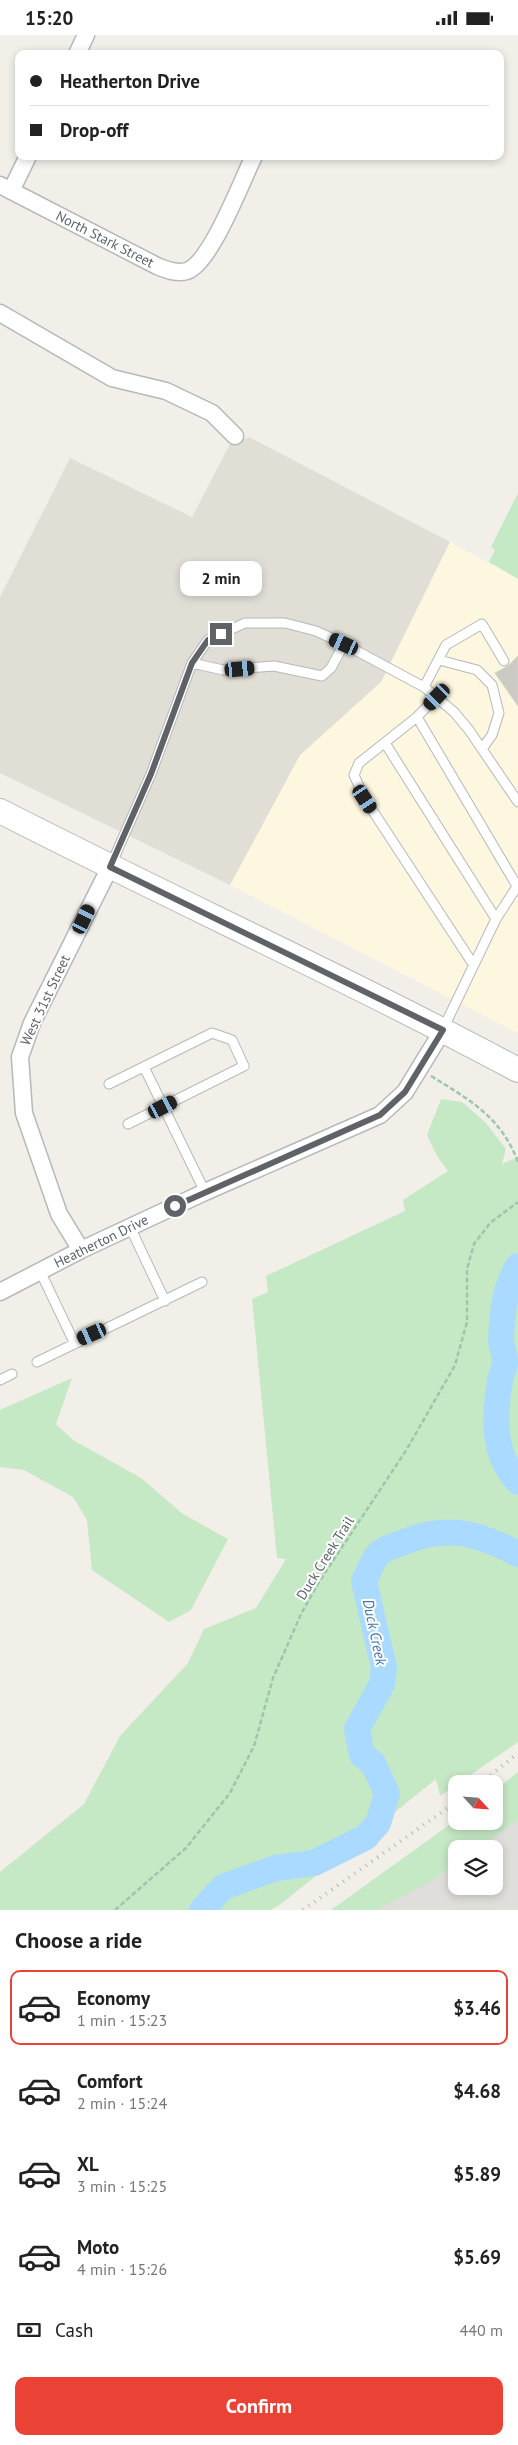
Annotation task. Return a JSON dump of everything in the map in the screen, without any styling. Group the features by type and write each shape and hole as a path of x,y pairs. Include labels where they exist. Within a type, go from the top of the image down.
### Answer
{"street":[{"path":"79,50 86,35"},
{"path":"6,188 25,160"},
{"name":"North Stark Street","path":"6,188 157,266 172,272 188,271 209,251 252,160"},
{"path":"0,313 112,378 166,391 212,413 235,435"},
{"path":"0,811 443,1030 518,1070"},
{"name":"West 31st Street","path":"80,1250 59,1214 24,1113 20,1057 32,1023 110,867"},
{"name":"Heatherton Drive","path":"0,1292 80,1250 205,1192 380,1115 405,1092 443,1030"}],"lane":[{"path":"110,867 151,774 192,663 208,640 245,623 285,623 316,631 424,687 454,712 482,749 518,803"},
{"path":"424,687 446,645 482,624 504,661"},
{"path":"192,663 223,670 274,666 322,676 331,668 344,644"},
{"path":"439,660 477,670 492,685 499,713 492,735 482,749"},
{"path":"437,697 417,717 360,763 354,775 365,799 473,964"},
{"path":"417,717 518,886 496,919 443,1030"},
{"path":"385,743 496,919"},
{"path":"109,1084 212,1033 232,1040 244,1066 128,1124"},
{"path":"144,1067 205,1192"},
{"path":"130,1227 165,1301"},
{"path":"40,1271 74,1342"},
{"path":"37,1362 74,1342 202,1282"},
{"path":"0,1380 12,1374"}],"path":[{"path":"420,1070 473,1101 487,1113 504,1133 518,1162"},
{"name":"Duck Creek Trail","path":"115,1910 186,1848 230,1793 254,1746 274,1678 301,1614 319,1582 407,1449 455,1365 467,1322 467,1269 474,1244 490,1223 518,1202"}],"shaded area":[{"path":"249,437 450,542 381,682 300,755 230,885 0,773 0,597 70,458 192,517 230,444"},
{"path":"450,542 518,579 518,1033 230,885 300,755 381,682"},
{"path":"518,1798 518,1910 374,1910 448,1852 448,1895 503,1895 503,1840 464,1840 476,1830 503,1830 503,1812"}],"green space":[{"path":"518,493 518,579 489,562 495,550 491,547"},
{"path":"441,1099 462,1102 485,1122 506,1149 502,1164 518,1157 518,1742 470,1775 448,1775 448,1790 440,1796 436,1779 281,1904 270,1910 0,1910 0,1872 84,1804 120,1736 188,1663 204,1629 256,1608 286,1559 277,1558 252,1299 268,1292 266,1276 405,1211 403,1200 448,1171 437,1156 427,1135"},
{"path":"72,1378 56,1424 73,1440 141,1478 183,1514 228,1539 191,1610 169,1622 92,1570 87,1520 73,1497 24,1470 0,1467 0,1410"},
{"path":"518,1772 518,1820 490,1840 448,1840 448,1869 431,1881 377,1910 331,1910 448,1826 448,1830 503,1830 503,1784"}],"building":[{"path":"518,656 518,706 495,673 508,666"}],"waterway":[{"name":"Duck Creek","path":"518,1266 509,1284 503,1310 501,1339 505,1362 498,1394 496,1421 499,1447 503,1459 518,1482"},
{"name":"Duck Creek","path":"202,1910 223,1887 276,1868 314,1863 366,1837 378,1823 387,1794 373,1763 362,1755 357,1729 382,1684 384,1668 364,1581 379,1554 387,1548 420,1536 448,1532 476,1536 518,1554"}],"railway":[{"path":"491,1775 518,1753"},
{"path":"303,1910 448,1808"}],"route":[{"path":"175,1206 380,1115 405,1092 443,1030 110,867 151,774 192,663 208,640 221,634"}]}
